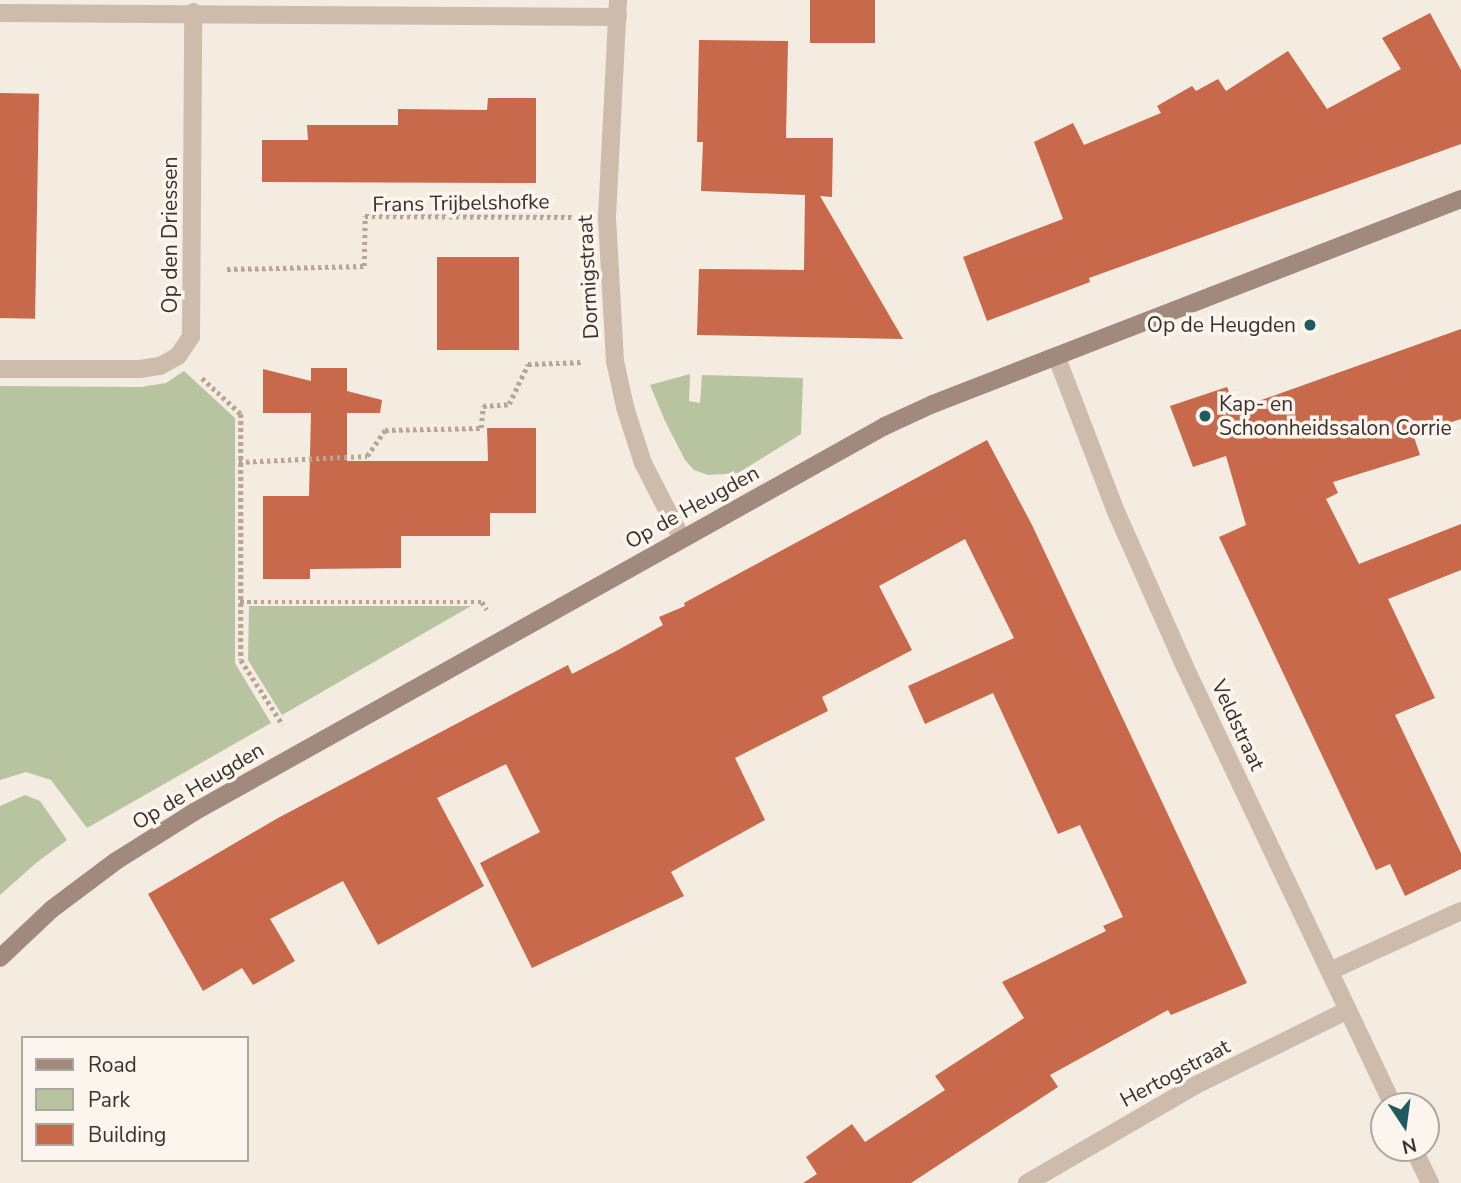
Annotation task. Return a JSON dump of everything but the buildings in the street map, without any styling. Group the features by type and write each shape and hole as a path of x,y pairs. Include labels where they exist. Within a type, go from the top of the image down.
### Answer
{"street":[{"path":"0,13 40,6 193,12 618,8"},
{"name":"Dormigstraat","path":"618,8 607,218 615,361 625,407 643,463 682,539"},
{"name":"Op den Driessen","path":"178,356 191,337 193,12"},
{"name":"Op de Heugden","path":"0,958 52,909 116,861 194,812 885,426 933,404 1461,199"},
{"path":"0,369 140,369 160,366 178,356"},
{"name":"Veldstraat","path":"1057,358 1117,514 1185,667 1386,1092"},
{"path":"1330,971 1461,911"},
{"name":"Hertogstraat","path":"1027,1183 1196,1085 1348,1010"},
{"path":"1420,1162 1430,1183"}],"path":[{"name":"Frans Trijbelshofke","path":"193,269 364,266 365,216 607,218"},
{"path":"178,356 241,414 241,660 300,752"},
{"path":"239,462 367,456 384,430 481,428 483,406 509,404 528,364 615,361"},
{"path":"240,602 482,601 503,637"}],"green space":[{"path":"184,371 235,418 235,663 271,723 87,828 51,780 26,772 0,780 0,386 141,387 166,383"},
{"path":"690,374 689,401 700,403 702,375 803,378 801,434 738,473 708,475 694,470 685,460 650,385"},
{"path":"249,606 471,606 282,715 248,660"},
{"path":"25,795 40,801 67,840 0,895 0,806"}],"place":[{"name":"Op de Heugden","path":"1310,325"},
{"name":"Kap- en Schoonheidssalon Corrie","path":"1205,416"}]}
